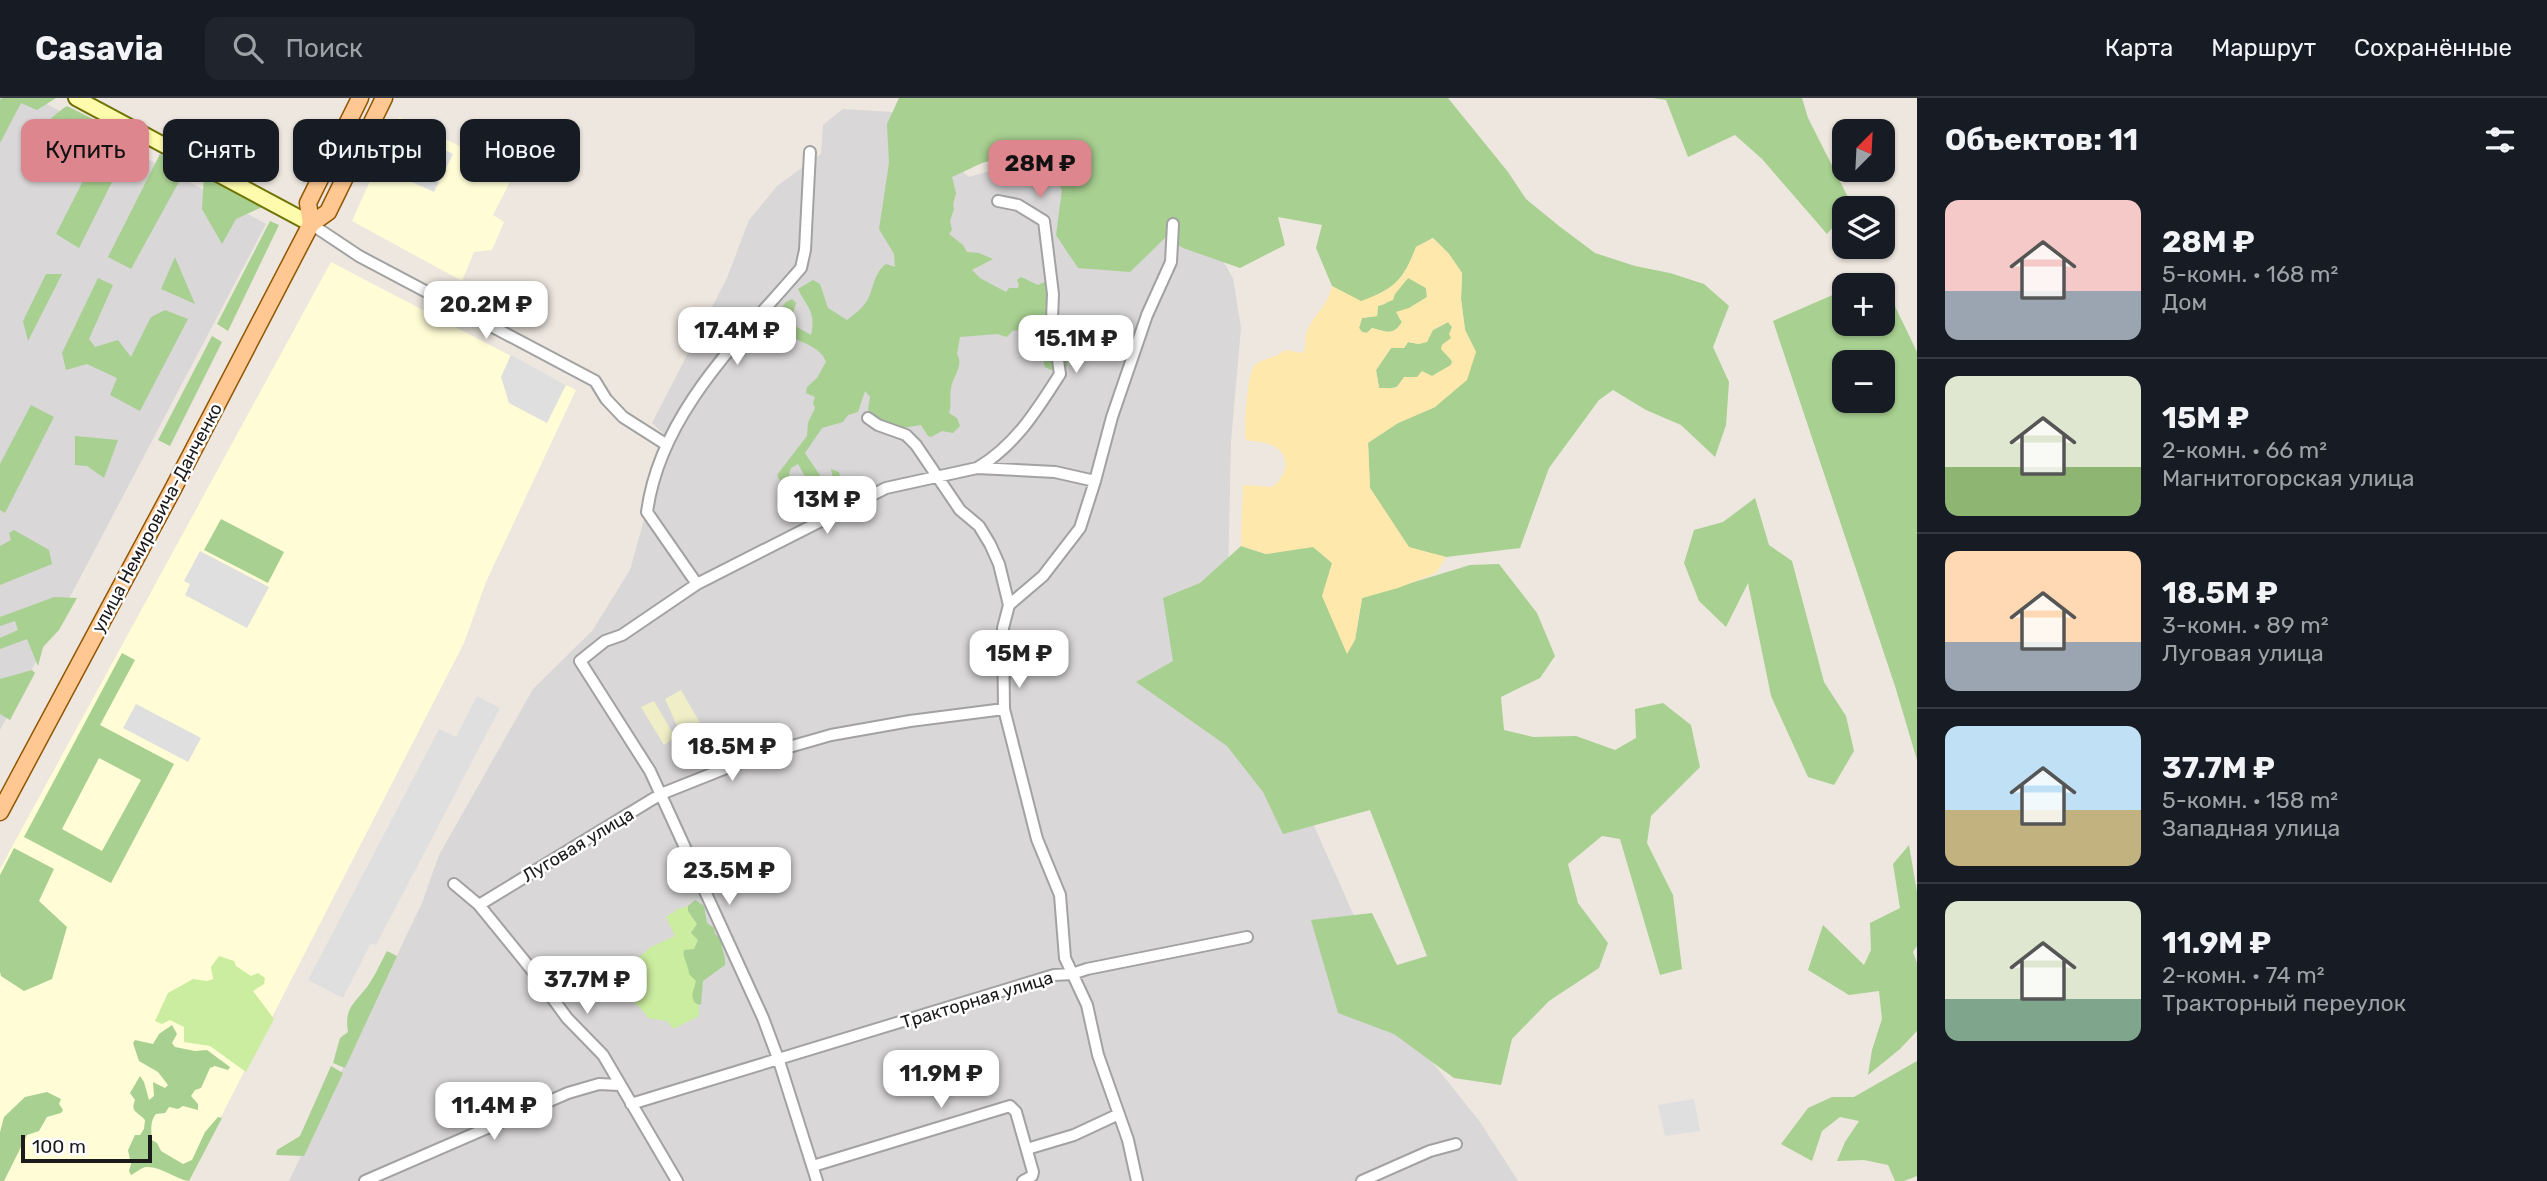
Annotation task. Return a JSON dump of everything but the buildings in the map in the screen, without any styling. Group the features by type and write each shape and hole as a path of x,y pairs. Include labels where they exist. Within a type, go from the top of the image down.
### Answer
{"main road":[{"name":"улица Немировича-Данченко","path":"311,224 308,203 360,98"},
{"name":"улица Немировича-Данченко","path":"0,812 311,224 328,212 384,98"}],"street":[{"path":"76,98 311,224 359,256 595,381 606,399 623,417 667,445"},
{"path":"697,584 647,512 651,485 667,445 703,382 801,268 805,250 810,152"},
{"path":"977,468 997,456 1020,432 1060,374 1052,319 1053,294 1044,221 1018,205 998,201"},
{"path":"1009,605 1043,576 1080,528 1112,417 1147,315 1171,262 1173,224"},
{"path":"868,418 878,425 906,435 916,445 960,510 979,526 999,564 1009,605 1003,628 1004,709 1037,839 1060,895 1065,958 1087,1005 1098,1055 1128,1140 1137,1181"},
{"path":"817,1181 763,1018 661,794 650,771 580,661 605,641 622,635 697,584 886,488 977,468 1055,472 1095,481"},
{"name":"Луговая улица","path":"479,905 661,794 754,757 831,735 910,721 1004,709"},
{"path":"454,884 479,905 567,1018 603,1055 677,1181"},
{"name":"Тракторная улица","path":"631,1104 1054,975 1072,974 1247,937"},
{"path":"365,1181 568,1093 599,1084 620,1085"},
{"path":"813,1166 1010,1106 1016,1112 1033,1172 1032,1176 1023,1181"},
{"path":"1027,1149 1074,1135 1119,1114"},
{"path":"1362,1181 1430,1151 1456,1143"}],"shaded area":[{"path":"36,98 74,119 21,119 21,182 149,182 149,160 163,168 163,182 189,182 266,224 0,730 0,103"},
{"path":"843,109 892,112 969,177 1045,155 1217,251 1233,278 1241,328 1231,441 1228,580 1292,776 1402,1024 1480,1122 1518,1181 289,1181 422,903 439,855 533,689 592,631 630,570 667,437 652,423 727,278 749,220 777,186 821,154 823,125"},
{"path":"446,140 460,146 460,182 510,182 493,215 504,222 492,250 474,252 462,281 352,221 370,182 446,182"},
{"path":"446,151 453,154 446,168"},
{"path":"412,182 439,182 434,192"},
{"path":"331,262 576,390 486,582 464,643 188,1181 0,1181 0,869"},
{"path":"511,355 566,385 547,423 509,403 501,377"},
{"path":"200,551 269,587 247,628 185,595 190,584 184,581"},
{"path":"477,696 500,708 376,945 371,943 343,998 308,980 439,729 456,737"},
{"path":"136,704 201,738 188,762 123,728"},
{"path":"1694,1099 1700,1131 1665,1136 1658,1105"}],"green space":[{"path":"56,98 37,110 21,103 0,143 0,99"},
{"path":"899,98 1448,98 1508,172 1526,199 1595,253 1704,284 1729,306 1713,347 1729,382 1726,425 1715,457 1681,425 1646,410 1613,390 1599,400 1549,468 1520,548 1446,557 1409,548 1370,488 1368,442 1398,423 1435,407 1476,352 1465,330 1461,299 1462,273 1449,254 1433,238 1416,247 1407,268 1396,282 1361,302 1332,286 1316,248 1322,225 1278,217 1285,245 1240,268 1183,248 1166,237 1130,272 1078,268 1056,235 1062,190 1040,147 982,163 952,177 956,193 950,221 952,230 949,234 963,245 967,252 979,253 993,259 972,270 980,278 1006,292 1009,288 1018,288 1017,280 1021,277 1038,285 1047,281 1056,320 1067,339 1064,349 1067,367 1051,370 1045,367 1041,350 1032,346 1032,334 1026,329 1012,331 1007,337 997,334 960,337 957,354 959,367 951,388 949,413 957,418 960,426 953,433 942,431 931,437 921,425 902,428 876,420 874,414 868,410 870,397 865,391 858,412 848,415 843,422 822,428 805,453 826,489 834,484 831,469 839,472 842,491 848,497 821,506 822,499 812,489 798,464 791,468 789,473 799,507 797,510 777,475 807,436 808,423 815,408 815,397 806,393 807,387 817,378 826,362 817,350 770,322 786,302 792,299 796,303 793,314 795,326 811,335 812,315 798,289 813,280 820,284 828,308 847,320 866,302 882,268 886,264 895,267 894,254 879,229 889,163 887,124"},
{"path":"1653,98 1802,98 1808,118 1832,165 1832,182 1840,182 1847,196 1832,196 1832,228 1827,234 1762,159 1735,135 1688,157 1666,100"},
{"path":"67,106 93,119 51,119"},
{"path":"160,154 163,156 163,182 179,182 131,269 108,257 146,182 149,182 149,176"},
{"path":"82,182 112,182 79,248 56,234"},
{"path":"204,182 215,182 262,207 236,219 222,244 202,209"},
{"path":"270,221 279,225 228,331 217,324"},
{"path":"175,257 195,304 161,289"},
{"path":"46,274 62,274 28,341 23,321"},
{"path":"1409,277 1426,288 1427,297 1398,316 1402,322 1392,331 1372,328 1367,333 1362,332 1359,328 1362,318 1377,316 1378,306 1385,304"},
{"path":"98,278 113,285 89,339 95,347 118,340 131,357 151,317 165,310 188,319 140,411 110,395 117,378 87,364 66,370 62,353"},
{"path":"1832,295 1832,336 1895,336 1895,306 1917,352 1917,760 1895,686 1773,321"},
{"path":"1448,322 1452,327 1452,338 1442,345 1453,363 1432,377 1392,388 1379,388 1376,370 1391,348 1404,348 1408,342 1419,344 1433,330"},
{"path":"212,336 222,342 170,446 158,440"},
{"path":"31,405 54,417 5,513 0,510 0,464"},
{"path":"75,436 118,440 104,478 87,466 75,465"},
{"path":"1755,498 1769,545 1792,561 1824,682 1846,716 1854,751 1834,785 1808,777 1771,696 1748,583 1726,627 1699,601 1684,563 1694,530 1723,522"},
{"path":"221,519 284,552 268,583 204,550"},
{"path":"14,530 49,550 52,564 0,585 0,546 11,540 9,533"},
{"path":"1241,546 1266,554 1313,546 1332,563 1355,640 1362,598 1470,565 1499,564 1537,613 1555,656 1540,678 1501,697 1504,730 1533,737 1576,736 1615,750 1636,738 1635,709 1663,703 1691,725 1700,767 1651,816 1647,843 1673,895 1682,969 1660,975 1620,839 1602,836 1568,864 1578,903 1608,943 1599,968 1549,1001 1512,1039 1501,1085 1454,1078 1394,1034 1338,1013 1311,920 1372,913 1397,965 1427,956 1370,810 1283,834 1263,792 1227,746 1136,682 1173,661 1163,598 1200,583"},
{"path":"54,597 77,598 59,630 43,647 38,666 27,639 0,649 0,638 18,630 15,621 0,626 0,617"},
{"path":"122,653 135,660 100,725 174,764 111,883 24,837","holes":["99,758 141,780 102,851 62,829"]},
{"path":"32,670 35,673 10,720 0,714 0,679"},
{"path":"681,690 703,728 693,737 684,724 677,726 665,699"},
{"path":"654,701 675,737 664,745 641,707"},
{"path":"1909,845 1917,892 1917,946 1913,952 1917,963 1917,1031 1868,1075 1872,1050 1882,1019 1879,991 1849,995 1808,970 1823,925 1864,965 1871,950 1870,923 1900,908 1893,864"},
{"path":"14,848 54,869 39,901 67,927 52,979 24,991 1,976 0,972 0,875"},
{"path":"695,900 704,906 707,923 722,939 725,961 725,965 703,981 699,1005 694,1002 692,995 696,981 689,974 684,953 684,950 694,949 698,940 691,933 697,924 688,911 688,906"},
{"path":"688,906 688,911 697,924 691,931 698,940 694,949 683,954 696,981 694,1002 699,1005 699,1016 673,1029 667,1021 648,1018 621,989 619,976 623,966 632,963 651,947 675,936 666,917"},
{"path":"387,951 397,956 345,1068 333,1063 340,1038 348,1032 347,1017 351,1007 370,983"},
{"path":"219,956 234,961 236,966 251,976 258,973 265,978 264,984 253,991 274,1019 246,1072 210,1046 184,1042 184,1027 170,1020 162,1024 155,1021 168,993 193,979 213,979 211,967"},
{"path":"172,1025 177,1034 172,1043 175,1047 195,1051 207,1050 230,1067 228,1070 215,1066 210,1068 201,1088 195,1090 191,1096 198,1104 198,1110 183,1106 178,1109 169,1107 165,1113 156,1114 153,1120 152,1140 161,1151 183,1164 192,1160 205,1132 218,1117 222,1118 189,1181 152,1167 131,1175 129,1171 131,1164 128,1150 135,1135 140,1135 144,1129 145,1120 134,1110 135,1100 130,1093 140,1076 149,1100 154,1096 153,1082 165,1088 168,1085 158,1072 139,1061 133,1043 135,1040 153,1044 159,1034"},
{"path":"1917,1061 1917,1176 1895,1181 1888,1165 1864,1160 1837,1161 1845,1142 1859,1121 1840,1117 1822,1131 1812,1161 1781,1144 1808,1108 1832,1097 1854,1097"},
{"path":"331,1066 343,1073 304,1156 276,1155 277,1150 300,1136"},
{"path":"47,1092 61,1099 59,1104 63,1110 47,1117 39,1131 27,1135 4,1181 0,1181 0,1132 4,1117 25,1097"}],"sand":[{"path":"1433,238 1449,254 1462,273 1461,299 1465,330 1476,352 1467,380 1435,407 1398,423 1368,443 1370,488 1409,547 1446,557 1436,573 1362,598 1355,640 1347,654 1322,596 1332,563 1313,547 1266,554 1241,546 1243,485 1272,487 1282,476 1286,464 1282,452 1276,448 1266,443 1246,440 1248,389 1252,370 1259,362 1284,350 1303,353 1307,331 1327,300 1332,286 1361,301 1382,292 1402,276 1416,247","holes":["1408,278 1426,288 1427,297 1396,312 1402,322 1395,330 1389,332 1372,328 1367,333 1362,332 1359,328 1362,318 1377,316 1378,306 1393,300","1448,322 1452,327 1449,334 1451,338 1441,349 1452,361 1451,365 1432,376 1422,371 1417,377 1404,377 1396,388 1379,388 1376,370 1391,348 1404,348 1408,342 1427,342 1433,330"]}]}
